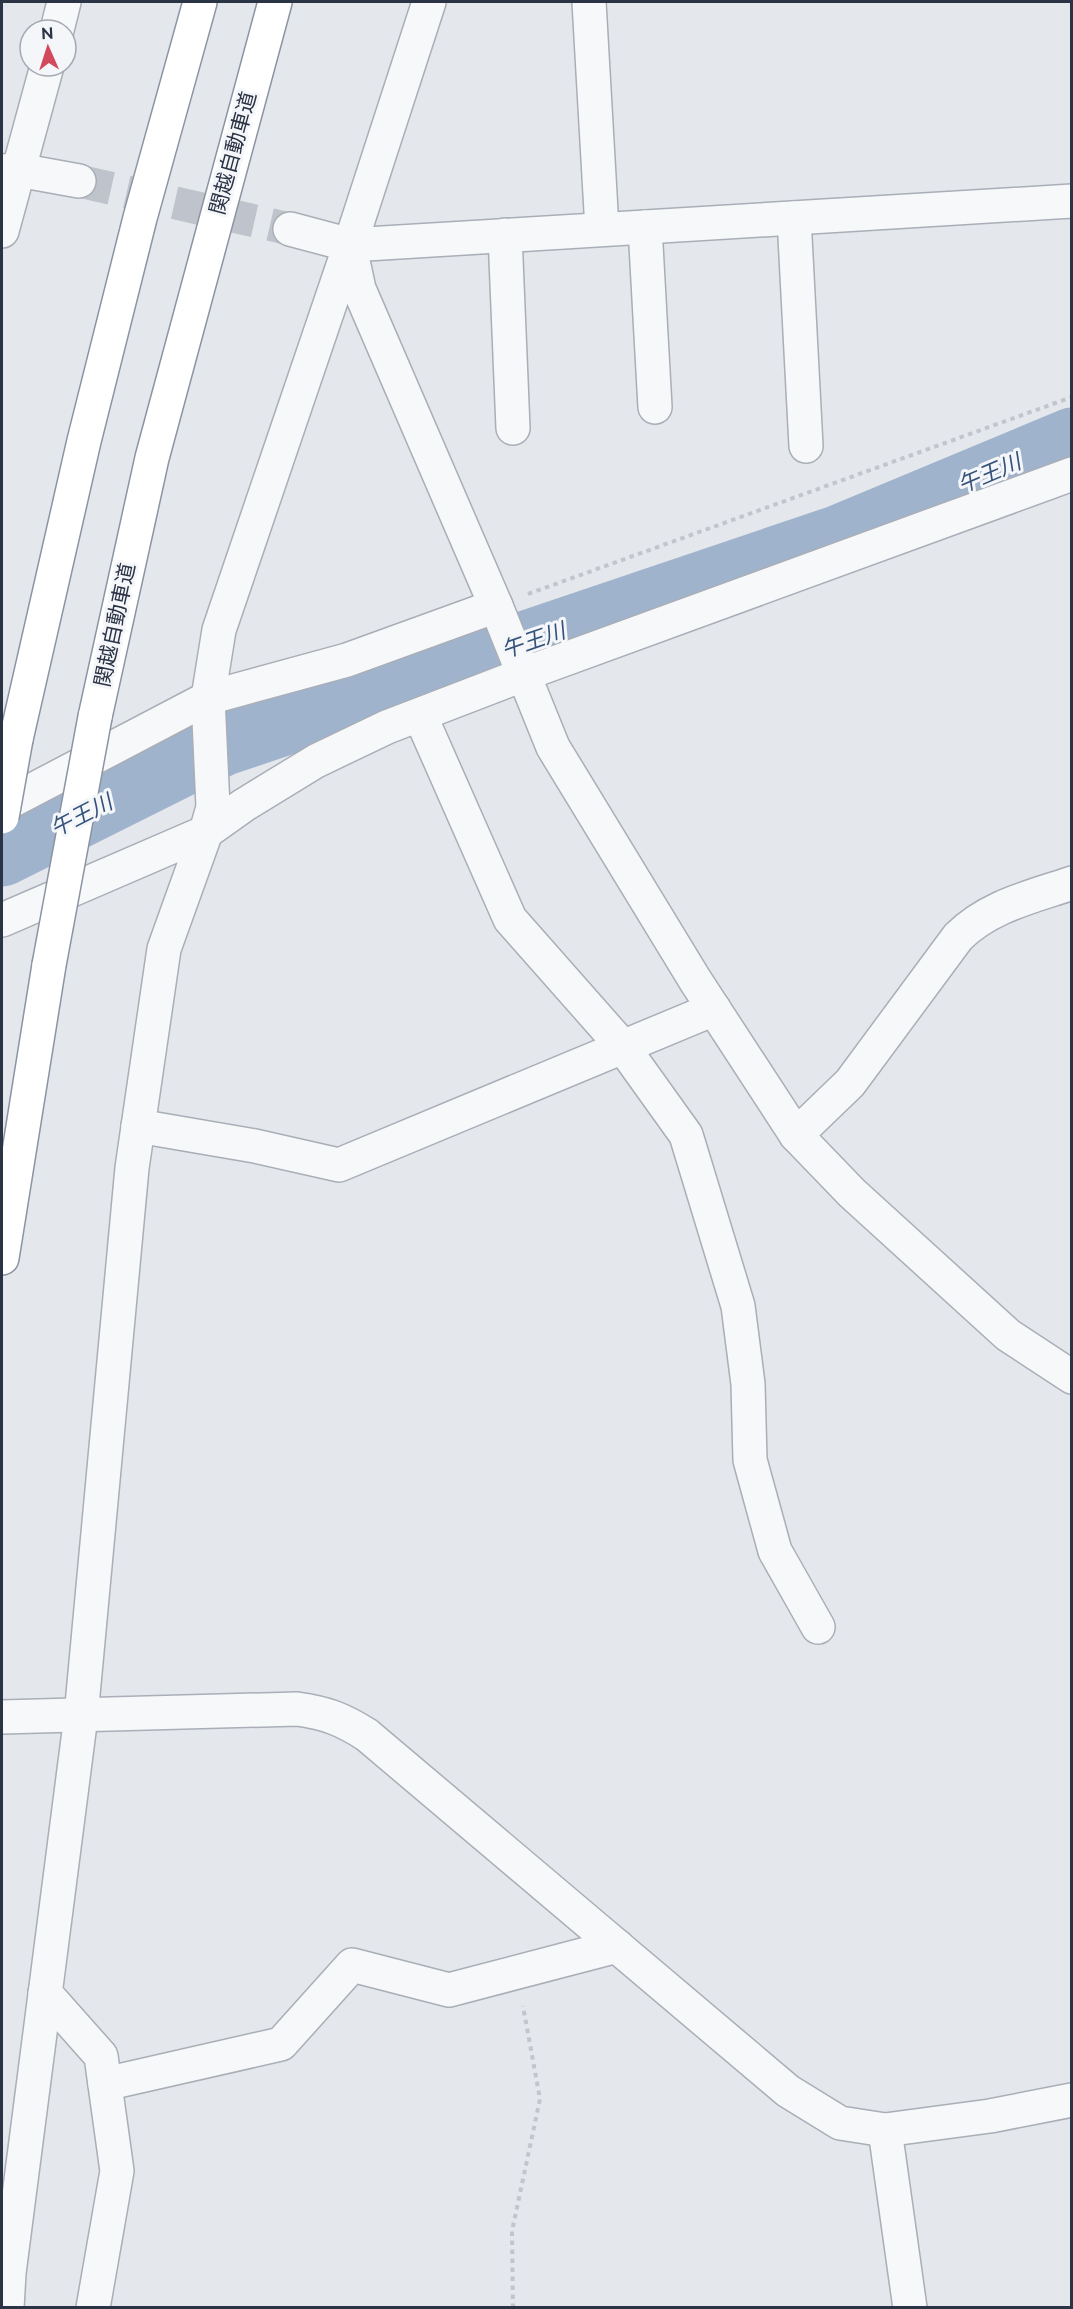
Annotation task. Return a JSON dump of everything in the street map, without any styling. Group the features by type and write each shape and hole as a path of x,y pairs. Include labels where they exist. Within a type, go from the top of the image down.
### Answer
{"highway":[{"path":"2,817 16,740 84,441 140,218 200,2"},
{"name":"関越自動車道","path":"2,1258 49,965 95,717 152,458 275,2"}],"street":[{"path":"60,18 64,2"},
{"path":"7,2307 5,2273 81,1716 130,1180 164,949 209,820 208,705 219,630 350,245 429,2"},
{"path":"589,2 602,230"},
{"path":"2,231 10,170 43,78"},
{"path":"10,170 79,181"},
{"path":"290,229 350,245 1071,201"},
{"path":"794,218 806,446"},
{"path":"645,227 655,407"},
{"path":"505,235 513,428"},
{"path":"350,245 359,289 499,613 553,747 714,1009 796,1135 852,1193 1008,1335 1071,1377"},
{"path":"2,920 244,805 316,761 387,727 522,672 1071,474"},
{"path":"2,806 208,705 499,613"},
{"path":"420,715 510,919 623,1047 686,1135 738,1306 748,1384 750,1460 775,1551 818,1627"},
{"path":"796,1135 850,1083 958,937 973,923 993,910 1071,883"},
{"path":"138,1126 255,1146 339,1165 714,1009"},
{"path":"2,1717 297,1709 344,1720 367,1735 788,2091 840,2123 885,2130 990,2116 1071,2100"},
{"path":"105,2084 281,2044 352,1965 449,1990 617,1947"},
{"path":"45,1993 101,2055 117,2171 93,2307"},
{"path":"885,2130 910,2307"}],"path":[{"path":"499,613 1071,397"},
{"path":"513,2307 512,2231 540,2100 517,1972"}],"waterway":[{"name":"午王川","path":"2,855 222,745 837,537 1072,439"}],"tunnel":[{"path":"79,181 290,229"}]}
